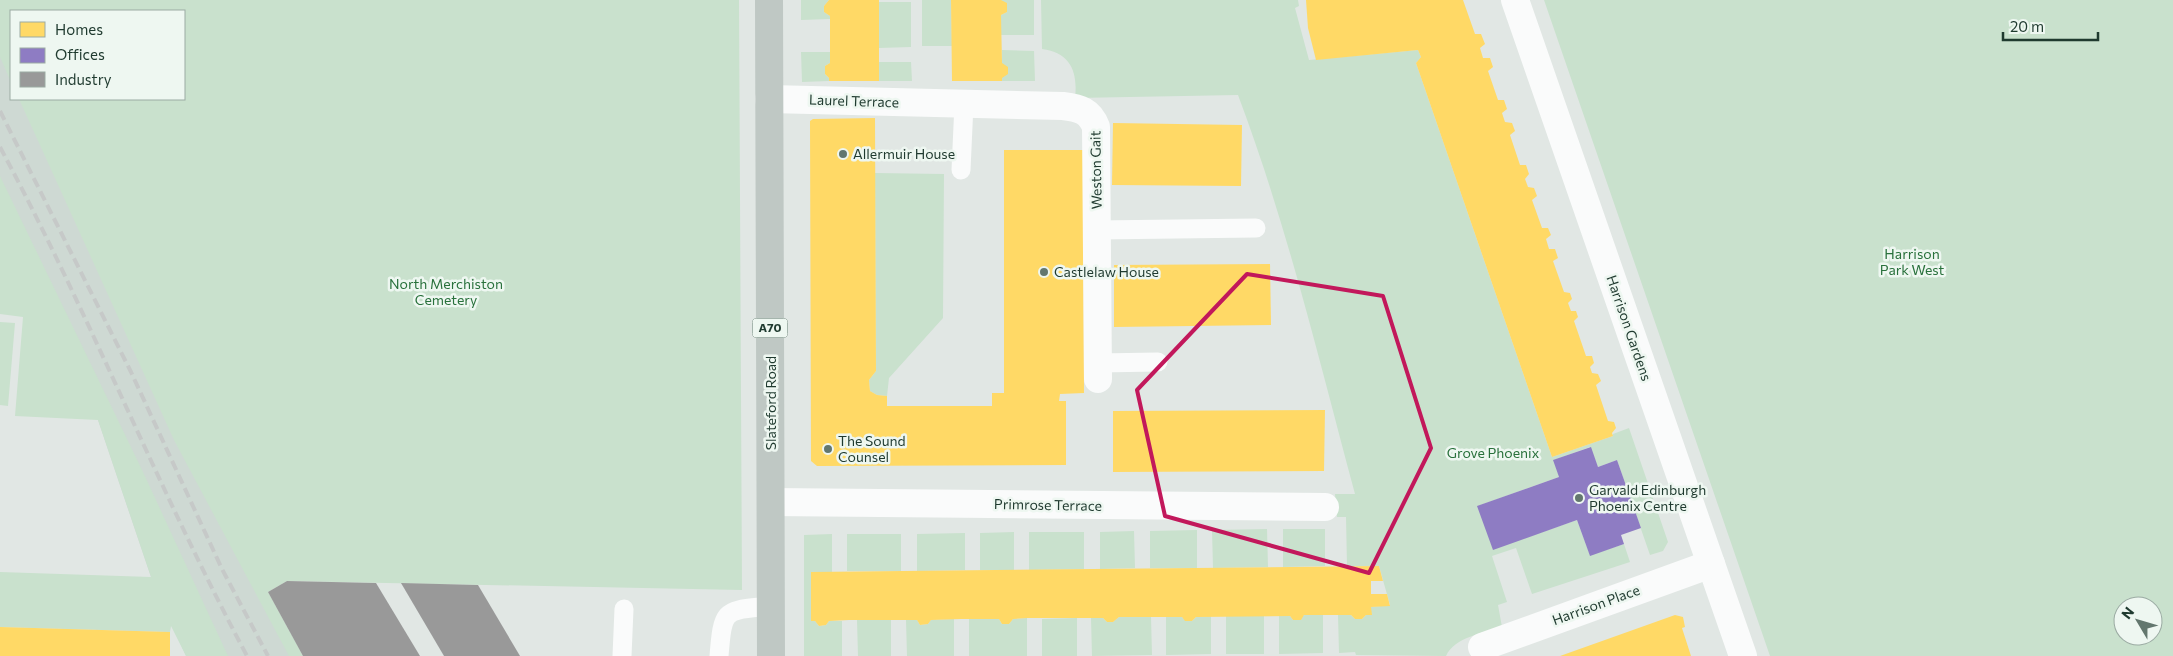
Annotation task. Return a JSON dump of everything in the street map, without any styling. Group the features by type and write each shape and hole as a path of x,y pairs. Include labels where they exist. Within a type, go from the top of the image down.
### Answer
{"main road":[{"name":"Slateford Road","path":"769,0 771,656"}],"street":[{"name":"Harrison Gardens","path":"1515,0 1743,656"},
{"path":"952,104 968,91 1063,88"},
{"name":"Laurel Terrace","path":"769,99 952,104"},
{"name":"Weston Gait","path":"952,104 1064,106 1088,112 1093,118 1096,127 1098,371"},
{"name":"Primrose Terrace","path":"771,502 1325,507"},
{"name":"Harrison Place","path":"1475,652 1711,564"}],"lane":[{"path":"952,104 961,170"},
{"path":"1097,230 1256,228"},
{"path":"1098,371 1158,362"},
{"path":"719,656 724,620 728,613 736,610 770,606"},
{"path":"622,656 624,609"}],"highlighted area":[{"path":"1247,274 1383,296 1431,448 1369,573 1165,516 1137,390"}],"shaded area":[{"path":"0,45 10,48 10,100 50,100 268,592 303,656 186,656 151,577 98,420 0,229"}],"green space":[{"name":"North Merchiston Cemetery","path":"0,0 739,0 742,590 287,581 268,592 303,656 289,656 174,440 19,100 185,100 185,10 10,10 10,80 0,57"},
{"path":"801,0 829,0 824,6 824,12 830,16 830,19 801,20"},
{"path":"922,0 951,0 952,46 922,46"},
{"path":"1001,0 1034,0 1034,35 1001,35 1001,15 1007,12"},
{"name":"Grove Phoenix","path":"1041,0 1298,0 1299,6 1295,8 1309,60 1418,50 1421,57 1416,63 1552,457 1613,436 1613,434 1629,428 1668,542 1663,551 1650,555 1617,460 1598,467 1590,447 1554,460 1559,477 1478,506 1493,549 1577,520 1590,555 1624,544 1630,562 1532,594 1516,548 1492,556 1507,602 1498,605 1502,627 1463,640 1456,644 1446,656 1356,655 1355,652 1339,653 1338,615 1351,615 1355,619 1362,619 1366,615 1371,614 1371,607 1390,605 1379,566 1347,566 1346,517 1337,517 1335,494 1355,494 1287,243 1256,144 1238,95 1075,98 1074,72 1066,59 1052,51 1042,49"},
{"name":"Harrison Park West","path":"1544,0 2173,0 2173,656 1770,656"},
{"path":"879,2 911,2 911,47 879,48"},
{"path":"1002,50 1034,51 1035,81 1002,81"},
{"path":"801,52 830,52 830,63 825,66 825,74 829,81 802,82"},
{"path":"879,62 911,62 912,81 879,81"},
{"path":"875,173 944,174 943,318 889,378 887,396 877,395 870,391 869,380 876,371"},
{"path":"0,176 143,472 228,656 186,656 171,626 170,632 0,627 0,572 151,577 98,420 15,416 23,317 0,314"},
{"path":"0,322 15,323 8,406 0,405"},
{"path":"1267,529 1268,567 1213,568 1212,530"},
{"path":"1283,529 1325,529 1325,566 1283,567"},
{"path":"1197,530 1197,568 1150,568 1150,531"},
{"path":"1134,531 1135,568 1100,569 1100,532"},
{"path":"1014,532 1014,570 980,570 980,533"},
{"path":"1029,532 1084,532 1084,569 1029,570"},
{"path":"965,533 965,570 917,571 917,534"},
{"path":"832,534 832,572 812,621 815,621 819,626 826,625 829,621 842,621 842,656 804,656 804,535"},
{"path":"847,534 901,534 901,571 847,571"},
{"path":"1279,615 1290,616 1293,620 1300,620 1304,615 1323,615 1323,653 1279,654"},
{"path":"1211,616 1211,654 1166,655 1166,617 1182,617 1186,621 1192,621 1196,617"},
{"path":"1226,616 1264,616 1264,654 1226,654"},
{"path":"1119,617 1151,617 1152,655 1092,656 1091,618 1103,618 1107,622 1113,622"},
{"path":"1027,618 1027,656 969,656 969,619 999,619 1002,624 1009,624 1013,619"},
{"path":"1077,618 1077,656 1042,656 1042,619"},
{"path":"954,619 954,656 907,656 906,620 917,620 920,625 928,624 931,620"},
{"path":"857,620 891,620 891,656 858,656"}],"building: Homes":[{"path":"829,0 879,0 879,81 829,81 825,74 825,66 830,63 830,16 824,12 824,6"},
{"path":"951,0 1001,0 1007,3 1007,12 1001,15 1002,63 1008,67 1008,74 1002,78 1002,81 952,81"},
{"path":"1306,0 1463,0 1475,34 1481,34 1485,44 1480,48 1483,58 1490,58 1493,67 1488,71 1498,100 1504,100 1507,109 1502,113 1505,122 1512,123 1515,131 1510,135 1520,165 1526,165 1529,174 1525,179 1528,187 1534,188 1537,196 1532,200 1542,228 1548,228 1551,235 1546,239 1549,249 1555,249 1558,258 1553,261 1564,292 1570,293 1572,299 1568,303 1571,311 1576,311 1578,317 1574,321 1586,356 1592,356 1594,363 1590,367 1592,373 1598,374 1601,381 1596,385 1608,421 1614,422 1616,428 1612,433 1613,436 1552,457 1416,63 1421,57 1418,50 1316,60 1308,28"},
{"path":"875,118 876,371 869,380 870,391 877,395 887,396 887,406 992,406 992,393 1004,393 1004,150 1083,150 1084,393 1060,394 1059,401 1066,401 1066,465 817,466 811,461 810,121 813,119"},
{"path":"1113,123 1242,125 1241,186 1112,185"},
{"path":"1270,264 1271,325 1114,327 1114,265"},
{"path":"1325,410 1324,471 1113,472 1113,411"},
{"path":"1379,566 1383,581 1371,581 1371,594 1387,594 1390,606 1371,607 1372,615 1366,615 1362,619 1355,619 1351,615 1304,615 1301,620 1293,620 1290,616 1196,617 1192,621 1185,621 1182,617 1119,617 1113,622 1107,622 1103,618 1027,618 1013,619 1009,624 1002,624 999,619 961,619 931,620 928,624 920,625 917,620 849,620 829,621 826,625 819,626 815,621 811,621 811,572"},
{"path":"1675,615 1683,617 1685,627 1682,628 1691,656 1560,656"},
{"path":"0,627 170,632 170,656 0,656"}],"building: Offices":[{"path":"1591,447 1598,467 1617,460 1641,528 1621,535 1624,544 1590,556 1577,520 1493,550 1477,506 1559,477 1553,460"}],"building: Industry":[{"path":"287,581 376,583 420,656 303,656 268,592"},
{"path":"401,583 478,585 520,656 444,656"}],"railway":[{"path":"0,111 131,372 222,569 268,656"},
{"path":"0,147 64,273 183,529 247,656"}],"place":[{"name":"Allermuir House","path":"843,154"},
{"name":"Castlelaw House","path":"1044,272"},
{"name":"The Sound Counsel","path":"828,449"},
{"name":"Garvald Edinburgh Phoenix Centre","path":"1579,498"}]}
